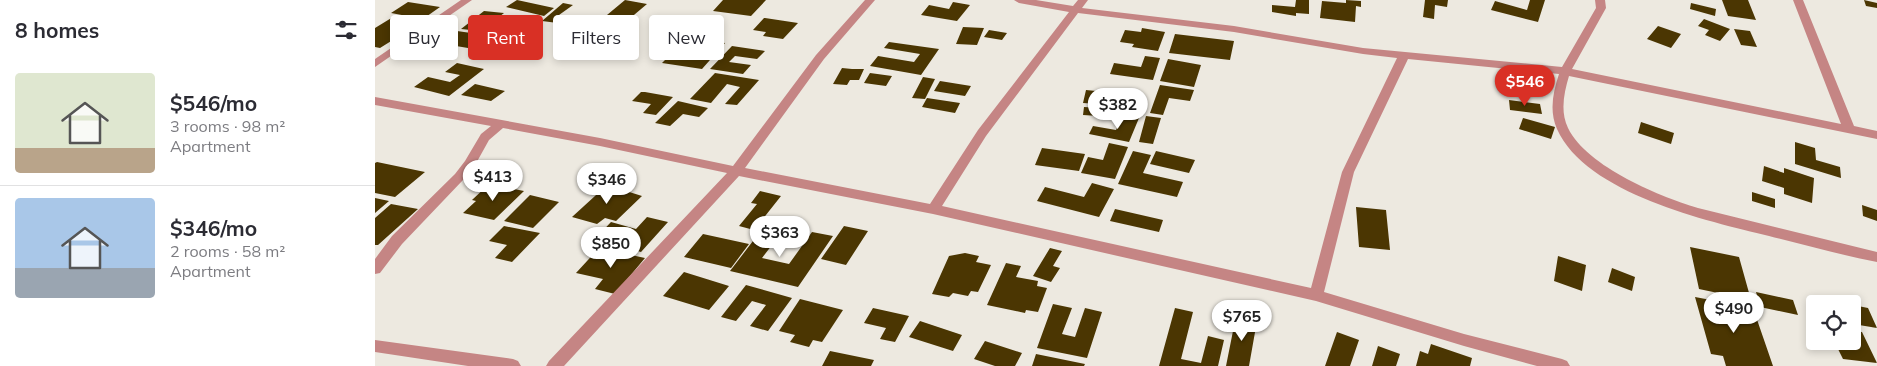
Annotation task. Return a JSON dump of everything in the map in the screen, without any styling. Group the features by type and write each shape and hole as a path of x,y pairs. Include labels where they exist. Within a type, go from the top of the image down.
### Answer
{"street":[{"path":"375,64 467,0"},
{"path":"553,366 736,171 820,57 870,0"},
{"path":"1019,0 1079,5 1363,51 1565,71 1877,135"},
{"path":"1601,0 1601,8 1565,71 1558,103 1557,116 1565,133 1577,150 1595,165 1671,205 1799,239 1877,257"},
{"path":"1798,0 1849,129"},
{"path":"933,208 982,133 1079,5"},
{"path":"1316,295 1349,172 1403,55"},
{"path":"375,101 600,142 736,171 933,208 1316,295 1464,340 1562,366"},
{"path":"375,269 397,240 459,178 470,164 485,137 501,124"},
{"path":"375,346 513,366"}],"building":[{"path":"517,0 554,8 544,16 506,7"},
{"path":"625,0 647,4 634,15 607,15"},
{"path":"723,0 766,0 751,16 713,11"},
{"path":"1296,0 1309,0 1309,14 1296,13 1296,16 1272,12 1272,5 1295,7"},
{"path":"1346,0 1361,1 1361,7 1356,6 1355,22 1320,18 1322,1 1346,3"},
{"path":"1425,0 1448,0 1447,7 1435,5 1434,19 1423,17"},
{"path":"1530,0 1545,0 1538,22 1491,10 1495,1 1527,10"},
{"path":"1722,0 1748,0 1756,20 1728,16"},
{"path":"1864,0 1877,3 1877,8 1866,6"},
{"path":"408,2 440,7 429,15 391,13"},
{"path":"953,2 970,5 957,21 921,15 929,5 949,9"},
{"path":"563,3 573,5 559,15 553,15 553,22 543,20"},
{"path":"1691,3 1716,9 1715,16 1690,9"},
{"path":"484,11 504,13 501,15 479,15"},
{"path":"764,18 798,23 783,39 763,36 766,32 753,30"},
{"path":"390,19 390,42 380,48 375,47 375,28"},
{"path":"1704,19 1730,29 1720,41 1705,35 1709,30 1698,26"},
{"path":"468,24 468,30 461,29"},
{"path":"1658,26 1681,34 1671,48 1647,39"},
{"path":"963,27 984,28 977,45 956,44"},
{"path":"1142,28 1165,32 1158,51 1132,47 1134,44 1120,42 1125,30 1141,32"},
{"path":"1734,29 1750,31 1757,47 1741,45"},
{"path":"989,30 1007,33 1002,40 984,37"},
{"path":"458,31 468,33 468,48 458,46"},
{"path":"1175,34 1234,41 1230,60 1169,53"},
{"path":"889,42 939,49 921,75 870,66 878,56 914,62 920,54 884,48"},
{"path":"732,46 765,51 757,59 735,56 729,62 751,65 743,74 710,69 719,60 724,60 724,54"},
{"path":"1145,56 1160,58 1153,80 1110,74 1114,63 1141,67"},
{"path":"1168,59 1201,65 1194,87 1160,81"},
{"path":"665,60 710,60 702,69 662,63"},
{"path":"457,63 484,69 449,96 414,87 428,77 450,82 460,75 445,72"},
{"path":"842,68 864,69 859,80 850,80 847,85 833,84"},
{"path":"715,73 759,80 737,105 725,104 740,87 727,84 711,103 690,99"},
{"path":"870,73 892,76 886,86 864,83"},
{"path":"923,77 935,79 925,99 912,98"},
{"path":"940,81 971,86 965,96 934,91"},
{"path":"475,84 505,91 491,101 461,95"},
{"path":"1160,85 1194,90 1190,101 1169,98 1163,115 1150,113"},
{"path":"1086,90 1116,93 1113,105 1083,103"},
{"path":"641,92 673,97 656,115 643,113 651,104 632,101"},
{"path":"927,98 960,103 955,113 922,107"},
{"path":"1509,100 1540,104 1542,114 1510,110"},
{"path":"678,101 708,108 699,117 683,114 670,126 655,123"},
{"path":"1084,107 1100,108 1099,116 1083,115"},
{"path":"1123,115 1139,118 1129,142 1089,134 1093,126 1116,130"},
{"path":"1146,116 1161,118 1153,144 1139,142"},
{"path":"1523,118 1555,127 1551,139 1519,129"},
{"path":"1641,122 1674,133 1671,144 1638,133"},
{"path":"1795,142 1815,148 1816,160 1840,167 1841,178 1795,164"},
{"path":"1109,143 1128,147 1115,179 1081,173 1088,157 1103,160"},
{"path":"1042,148 1085,154 1079,171 1035,165"},
{"path":"1133,151 1151,155 1143,173 1183,182 1177,197 1118,184"},
{"path":"1156,151 1195,160 1189,173 1150,164"},
{"path":"375,163 425,172 395,197 375,193"},
{"path":"1764,166 1784,173 1784,168 1814,178 1812,203 1784,194 1784,188 1762,181"},
{"path":"1092,183 1114,189 1099,217 1037,201 1045,187 1084,197"},
{"path":"489,184 524,191 494,220 463,213 476,201 472,200"},
{"path":"607,185 642,196 616,221 605,218 597,224 572,217"},
{"path":"760,191 781,196 754,230 739,226 757,204 751,203"},
{"path":"1752,192 1775,199 1775,208 1752,201"},
{"path":"530,195 559,202 533,228 504,221"},
{"path":"375,198 389,201 375,213"},
{"path":"391,204 418,209 378,245 375,245 375,218"},
{"path":"1862,205 1877,210 1877,221 1863,216"},
{"path":"1356,207 1386,210 1390,250 1359,247"},
{"path":"1115,209 1163,220 1159,232 1110,221"},
{"path":"647,217 668,222 641,252 595,239 611,222 636,229"},
{"path":"766,224 785,228 762,258 789,264 812,232 833,236 798,287 730,271"},
{"path":"504,226 540,233 512,262 495,258 507,245 489,241"},
{"path":"844,226 868,231 846,265 821,259"},
{"path":"703,234 749,244 731,268 684,257"},
{"path":"1690,247 1739,257 1751,300 1699,289"},
{"path":"599,248 645,258 615,294 595,289 603,279 576,273"},
{"path":"1050,248 1062,251 1053,266 1060,268 1051,282 1033,276"},
{"path":"965,253 979,256 976,262 991,265 978,292 971,291 968,296 953,293 949,297 932,294 949,256"},
{"path":"1558,256 1586,265 1582,291 1554,281"},
{"path":"1006,263 1021,266 1016,277 1038,281 1037,286 1047,288 1038,312 1026,310 1025,313 987,305"},
{"path":"1612,268 1635,277 1632,291 1608,282"},
{"path":"684,272 729,286 709,310 663,296"},
{"path":"746,285 792,298 768,331 750,326 766,305 752,301 736,321 721,317"},
{"path":"1756,292 1793,300 1798,315 1760,307"},
{"path":"1695,297 1753,308 1773,366 1726,366 1723,356 1711,354"},
{"path":"800,299 843,310 822,342 813,340 809,347 790,342 795,335 779,331"},
{"path":"1053,304 1072,308 1062,334 1075,337 1085,308 1102,312 1087,358 1037,348"},
{"path":"1861,307 1868,308 1877,328 1861,325"},
{"path":"873,308 909,316 895,342 880,339 886,328 864,323"},
{"path":"1175,308 1193,312 1181,359 1201,363 1208,336 1224,340 1218,366 1159,366"},
{"path":"1236,316 1257,321 1249,366 1226,366"},
{"path":"920,321 962,335 953,351 909,337"},
{"path":"1337,332 1359,340 1350,366 1325,366"},
{"path":"1862,332 1877,363 1843,359 1838,350 1861,350"},
{"path":"985,341 1022,353 1015,366 995,366 974,359"},
{"path":"1431,344 1472,358 1470,366 1416,366 1420,351 1428,354"},
{"path":"1378,346 1400,354 1396,366 1372,366"},
{"path":"830,351 874,360 871,366 822,366"},
{"path":"1036,354 1085,364 1084,366 1032,366"}]}
